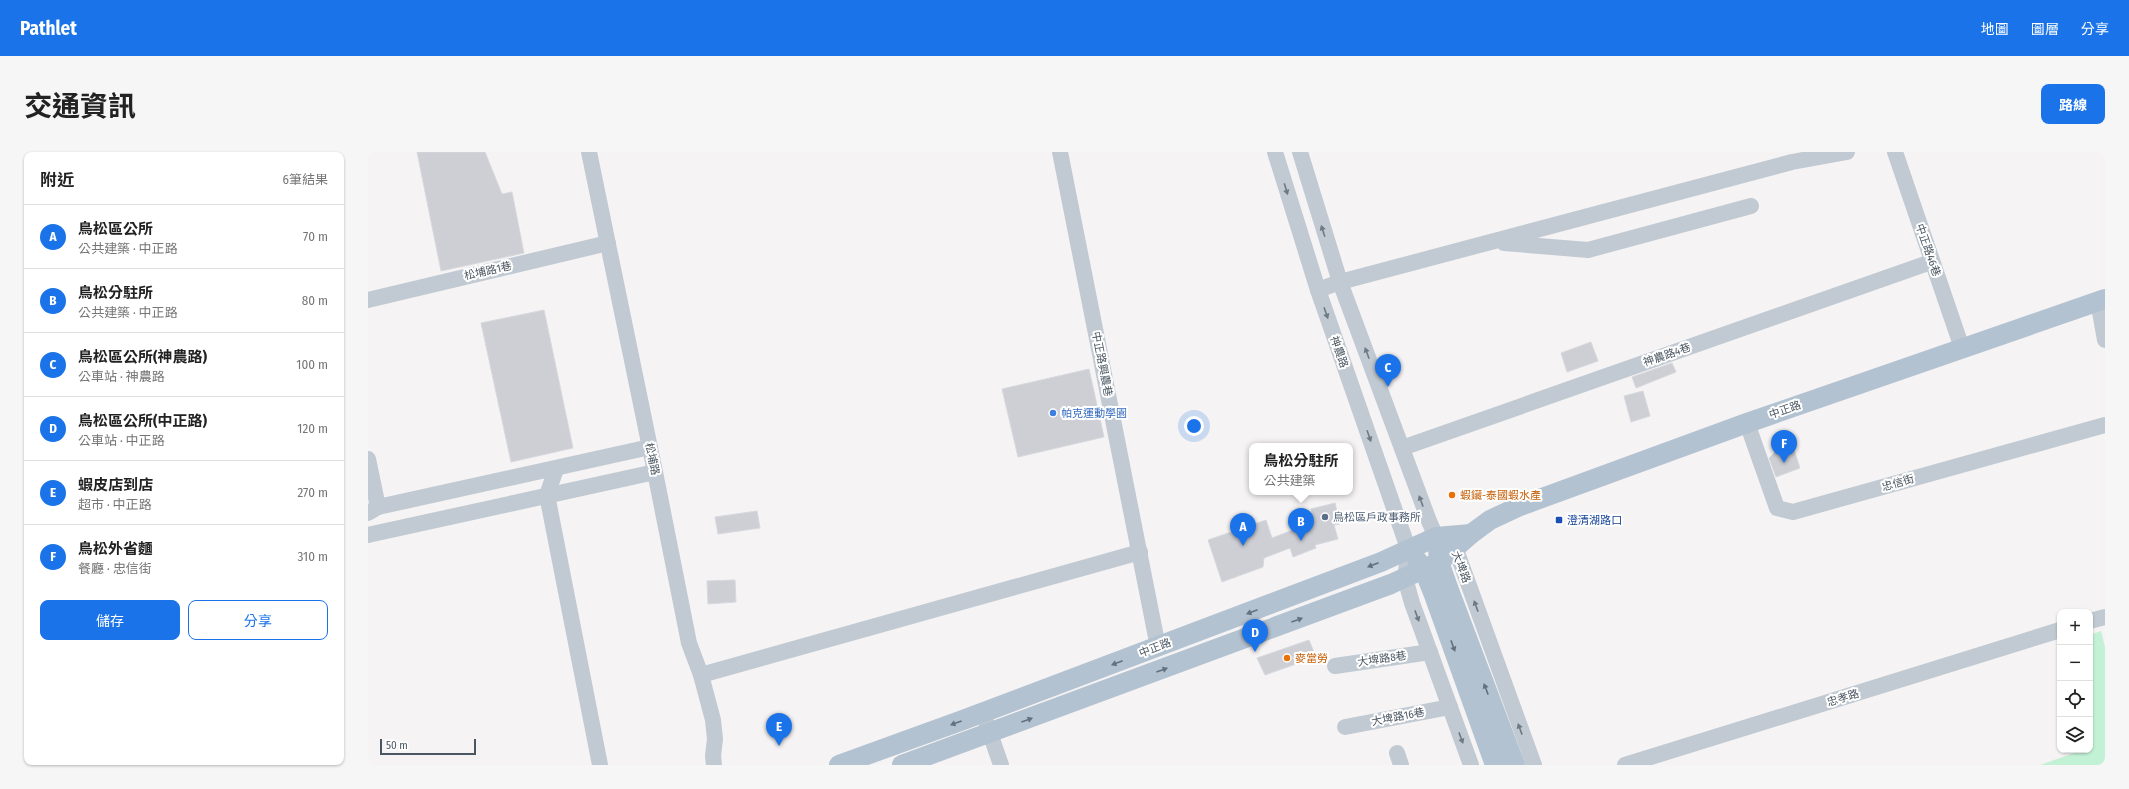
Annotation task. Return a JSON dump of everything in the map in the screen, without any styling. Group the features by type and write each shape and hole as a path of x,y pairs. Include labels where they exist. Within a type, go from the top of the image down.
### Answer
{"main road":[{"name":"中正路","path":"902,765 1405,578 1432,566 1490,520 1520,506 1747,423 2102,300"},
{"name":"中正路","path":"838,765 983,713 1158,647 1409,551 1436,537 1471,534"},
{"name":"大埤路","path":"1436,537 1432,566 1495,765"},
{"name":"大埤路","path":"1409,551 1432,566 1515,765"}],"street":[{"name":"松埔路","path":"589,152 650,447 688,643 701,675 713,720 715,739 713,756 714,765"},
{"name":"中正路興農巷","path":"1060,152 1158,647"},
{"name":"神農路","path":"1275,152 1318,290 1409,551"},
{"path":"1300,152 1340,282 1436,537"},
{"path":"1318,290 1340,282 1492,242 1790,157 1847,152"},
{"name":"中正路46巷","path":"1895,152 1962,348"},
{"path":"1492,242 1588,250 1751,206"},
{"name":"松埔路1巷","path":"368,300 608,243"},
{"name":"神農路4巷","path":"1402,448 1932,262"},
{"path":"2102,300 2105,340"},
{"name":"忠信街","path":"1747,423 1777,508 1793,512 2105,424"},
{"path":"368,460 373,510 650,447"},
{"path":"556,469 547,495 600,765"},
{"path":"368,535 655,472"},
{"name":"大埤路","path":"1436,537 1455,547 1534,765"},
{"path":"1409,551 1405,578 1471,765"},
{"path":"701,675 1140,552"},
{"path":"2093,620 2105,616"},
{"name":"忠孝路","path":"1625,765 2057,631"},
{"name":"大埤路8巷","path":"1335,666 1430,652"},
{"name":"大埤路16巷","path":"1345,727 1450,707"},
{"path":"983,713 1001,765"}],"green space":[{"path":"2101,631 2105,647 2105,765 2040,765 2074,753 2093,753 2093,634"}],"building":[{"path":"417,152 485,152 502,194 512,192 524,253 441,271"},
{"path":"544,310 573,448 511,462 481,323"},
{"path":"1591,342 1598,361 1567,372 1561,353"},
{"path":"1672,363 1676,372 1636,388 1632,377"},
{"name":"帕克運動學園","path":"1089,369 1104,437 1018,457 1002,389"},
{"path":"1643,391 1650,416 1631,422 1624,396"},
{"path":"1792,444 1800,468 1776,477 1769,458 1779,448"},
{"path":"1335,503 1340,524 1334,525 1338,539 1315,545 1316,548 1293,557 1290,548 1264,558 1263,567 1222,582 1208,540 1266,520 1272,538 1314,522 1311,509"},
{"path":"757,511 760,528 718,534 715,517"},
{"path":"735,580 736,602 708,604 707,581"},
{"name":"麥當勞","path":"1309,640 1316,657 1265,675 1257,658"}],"place":[{"name":"鳥松區公所(神農路)","path":"1388,387"},
{"name":"帕克運動學園","path":"1053,413"},
{"name":"鳥松外省麵","path":"1784,463"},
{"name":"蝦鑶-泰國蝦水產","path":"1452,495"},
{"name":"鳥松區戶政事務所","path":"1325,517"},
{"name":"澄清湖路口","path":"1559,520"},
{"name":"鳥松分駐所","path":"1301,541"},
{"name":"鳥松區公所","path":"1243,546"},
{"name":"鳥松區公所(中正路)","path":"1255,652"},
{"name":"麥當勞","path":"1287,658"},
{"name":"蝦皮店到店","path":"779,746"}]}
